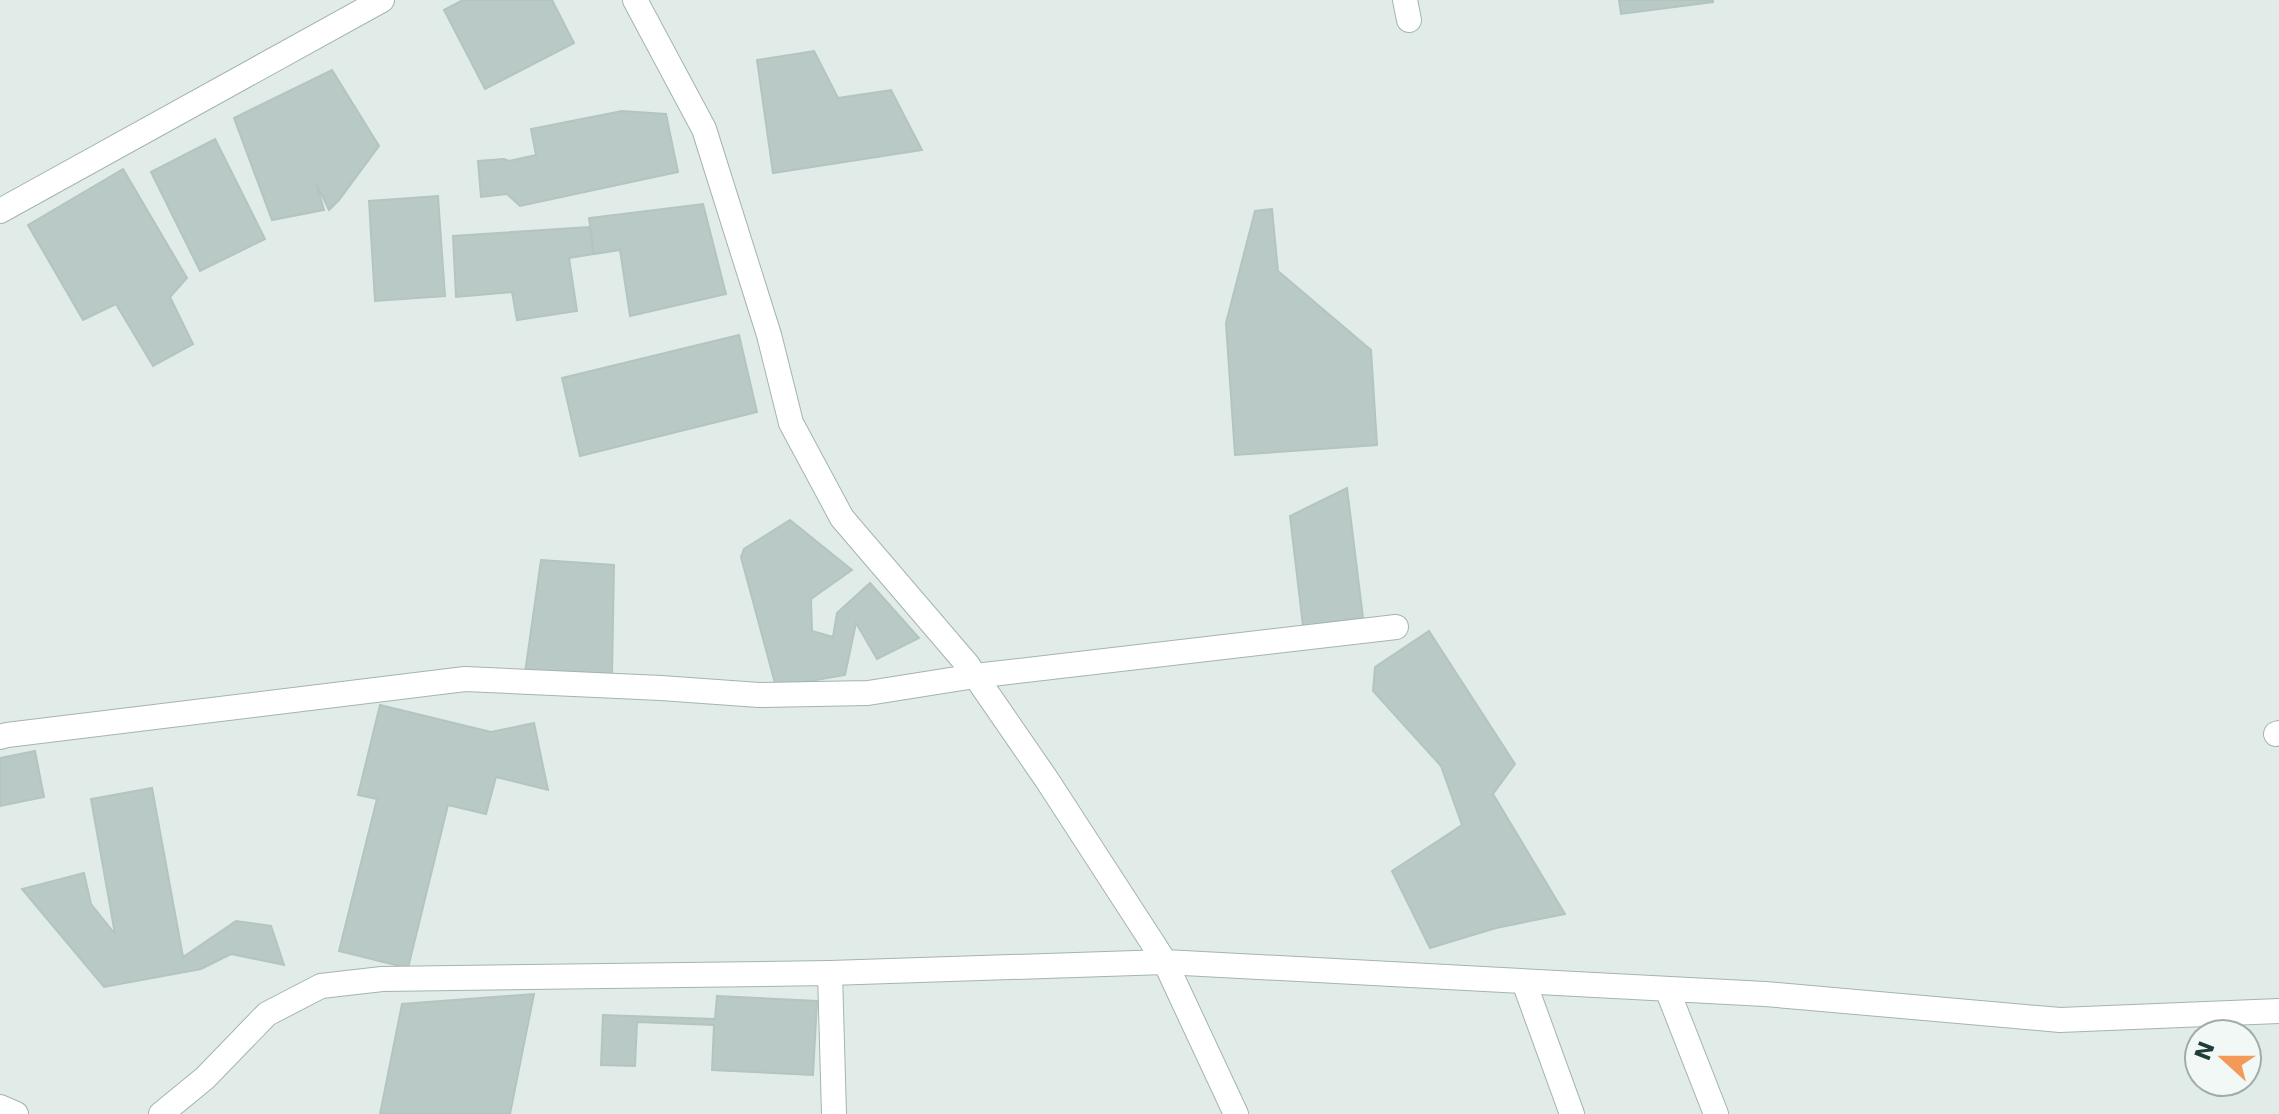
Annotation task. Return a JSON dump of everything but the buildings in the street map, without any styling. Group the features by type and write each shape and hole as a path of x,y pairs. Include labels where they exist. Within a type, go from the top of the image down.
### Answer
{"street":[{"path":"0,211 382,0"},
{"path":"635,0 704,129 769,335 791,423 842,518 967,664 1047,780 1165,962 1236,1114"},
{"path":"0,737 465,679 759,695 868,693 975,676 1396,627"},
{"path":"161,1114 205,1078 267,1014 321,986 382,979 830,973 1165,962 1781,996 2060,1020 2279,1011"},
{"path":"830,973 834,1114"},
{"path":"1524,982 1572,1114"},
{"path":"1667,989 1716,1114"},
{"path":"0,1107 16,1114"}]}
